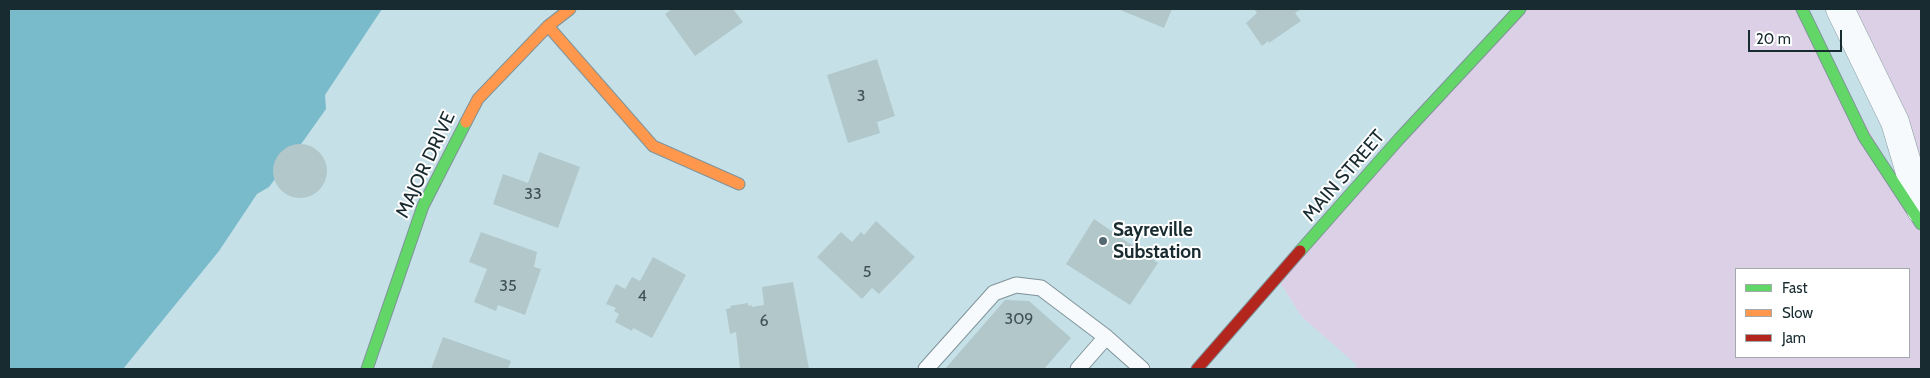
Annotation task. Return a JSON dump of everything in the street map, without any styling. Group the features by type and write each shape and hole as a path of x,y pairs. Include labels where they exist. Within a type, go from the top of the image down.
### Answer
{"street":[{"name":"MAJOR DRIVE","path":"367,369 423,206 478,99 548,26 570,9"},
{"name":"MAIN STREET","path":"1197,369 1399,140 1520,9"},
{"path":"1802,9 1864,137 1921,224"},
{"path":"1840,9 1895,122 1921,210"},
{"path":"548,26 653,146 739,184"}],"lane":[{"path":"926,369 994,293 1016,285 1041,288 1106,337 1142,369"},
{"path":"1078,369 1106,337"}],"shaded area":[{"path":"1520,9 1802,9 1921,224 1921,369 1354,369 1357,365 1302,317 1277,278"},
{"path":"1840,9 1921,9 1921,210"}],"water":[{"path":"9,9 382,9 325,95 326,109 304,140 269,187 257,194 219,251 123,369 9,369"}],"building":[{"path":"672,9 733,9 743,22 695,56 665,14"},
{"path":"1118,9 1172,9 1164,28"},
{"path":"1254,9 1301,9 1295,13 1301,21 1262,46 1246,23 1257,13"},
{"path":"877,59 895,116 877,122 880,133 848,143 827,75"},
{"path":"295,144 305,144 315,148 323,156 327,171 323,186 315,194 305,198 295,198 285,194 277,186 273,176 273,166 277,156 285,148"},
{"path":"539,152 580,167 558,228 493,204 503,174 528,183"},
{"name":"Sayreville Substation","path":"1094,219 1158,263 1130,305 1066,264"},
{"path":"876,221 915,257 879,294 872,288 862,299 817,257 841,232 852,242 861,232 864,235"},
{"path":"481,232 537,252 534,267 541,269 525,315 498,305 496,311 474,302 487,269 469,262"},
{"path":"653,257 686,275 652,338 633,328 632,331 615,322 619,314 614,311 616,308 606,304 616,284 625,289 632,277 640,281"},
{"path":"793,282 809,369 740,369 736,332 730,334 726,309 731,308 730,306 748,303 748,306 751,305 752,307 764,305 762,287"},
{"path":"1005,300 1029,301 1071,338 1044,369 945,369"},
{"path":"443,337 511,361 508,369 431,369"}],"traffic: fast":[{"path":"1300,251 1399,139 1520,9"},
{"path":"1802,9 1864,137 1921,224"},
{"path":"367,369 423,206 466,122"}],"traffic: slow":[{"path":"466,122 478,99 548,26 570,9"},
{"path":"548,26 653,146 739,184"}],"traffic: jam":[{"path":"1197,369 1300,251"}],"place":[{"name":"Sayreville Substation","path":"1103,241"}]}
